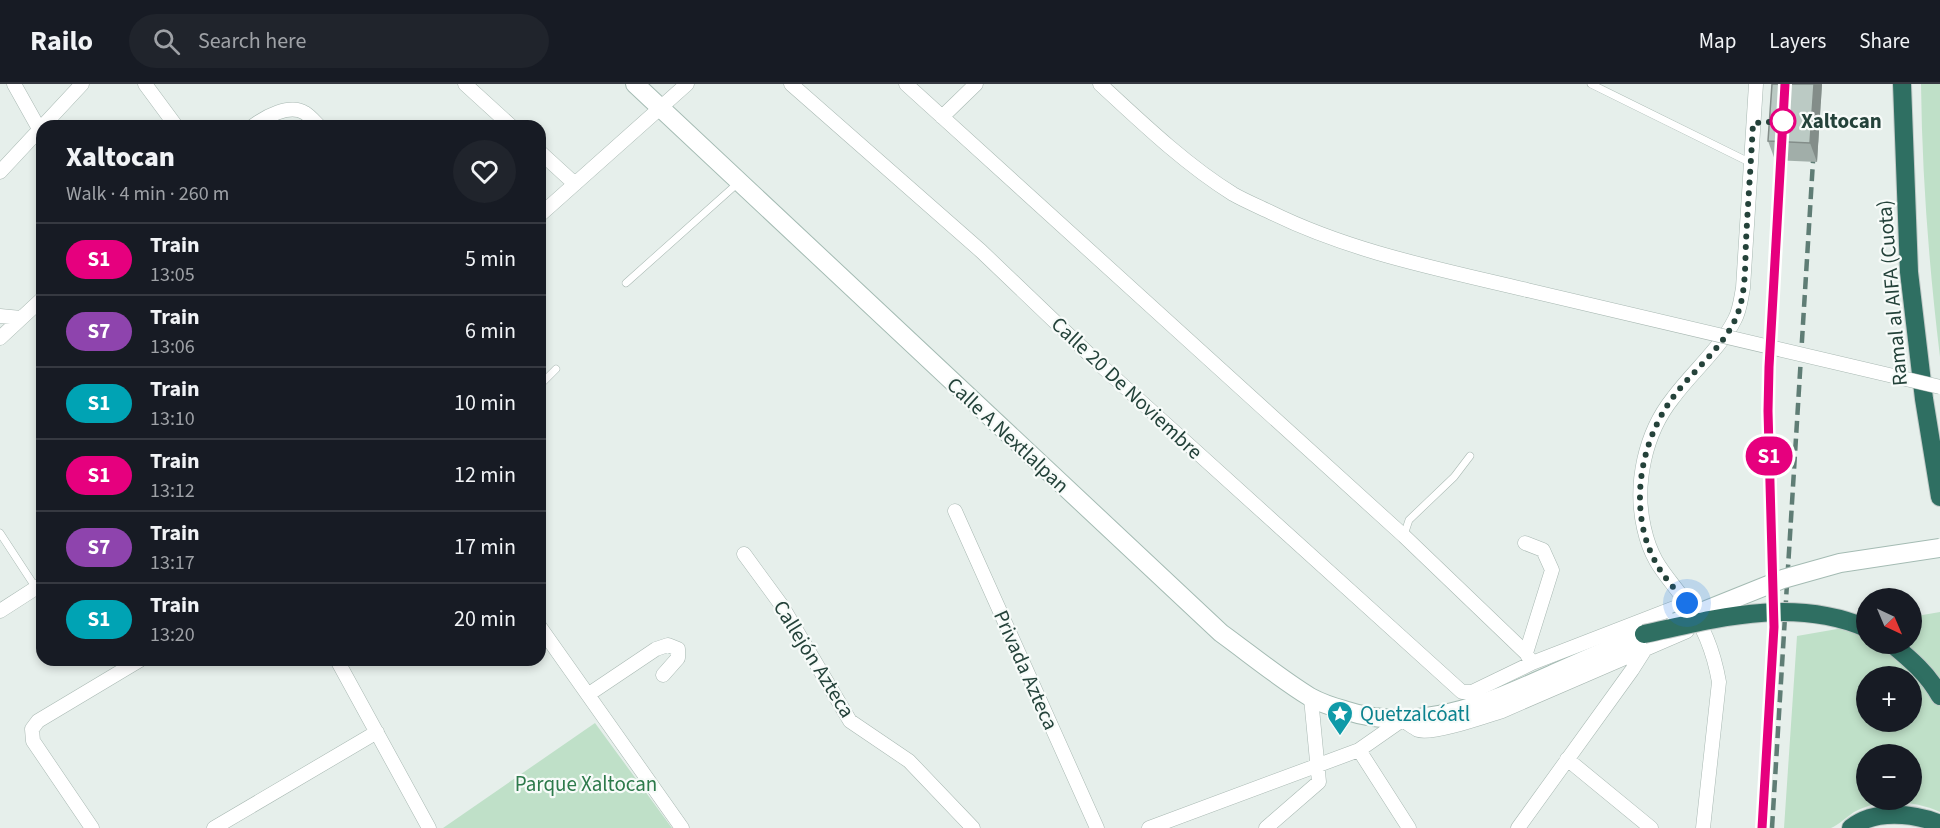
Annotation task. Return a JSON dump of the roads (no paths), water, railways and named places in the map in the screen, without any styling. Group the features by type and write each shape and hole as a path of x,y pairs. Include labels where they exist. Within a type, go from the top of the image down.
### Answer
{"highway":[{"name":"Ramal al AIFA (Cuota)","path":"1902,84 1909,272 1924,399 1940,497"},
{"path":"1645,641 1706,621 1784,611 1834,616 1856,624"},
{"path":"1903,654 1917,666 1937,691"},
{"path":"1851,828 1881,815 1912,815 1940,824"}],"main road":[{"name":"Calle A Nextlalpan","path":"635,84 738,183 1221,633 1311,698 1358,715 1410,719 1466,710 1497,699 1590,657 1645,641 1783,579 1840,563 1940,548"}],"street":[{"path":"14,84 36,122"},
{"path":"51,120 82,84"},
{"path":"145,84 172,120"},
{"path":"465,84 504,120"},
{"path":"546,210 687,84"},
{"name":"Calle 20 De Noviembre","path":"791,84 981,251 1096,361 1462,692 1472,692 1529,658"},
{"path":"906,84 1404,536 1529,658"},
{"path":"942,117 976,84"},
{"path":"1100,84 1187,160 1234,194 1295,225 1344,244 1527,290 1940,387"},
{"path":"1703,828 1719,682 1712,651 1700,625 1687,603 1656,564 1649,548 1643,526 1641,473 1655,426 1672,399 1721,342 1736,317 1743,288 1756,84"},
{"path":"262,120 290,108 304,112 313,120"},
{"path":"0,172 36,136"},
{"path":"546,157 575,184"},
{"path":"0,338 36,304"},
{"path":"0,316 21,318"},
{"name":"Privada Azteca","path":"955,511 1097,828"},
{"path":"1525,543 1543,550 1552,570 1529,658"},
{"name":"Callejón Azteca","path":"744,554 782,606 850,721 909,761 974,828"},
{"path":"0,611 36,588"},
{"path":"1529,658 1687,603"},
{"path":"1149,828 1359,750 1410,719 1420,731 1445,727 1502,711 1645,641 1700,625"},
{"path":"546,635 682,828"},
{"path":"1518,828 1632,670 1645,641"},
{"path":"588,694 656,650 668,645 678,649 678,658 663,675"},
{"path":"92,828 33,741 32,729 38,721 130,666"},
{"path":"340,666 429,828"},
{"path":"1266,828 1319,782 1311,698"},
{"path":"214,828 377,732"},
{"path":"1359,750 1409,828"},
{"path":"1566,759 1651,828"}],"lane":[{"path":"1591,84 1751,163"},
{"path":"626,283 738,183"},
{"path":"546,379 556,369"},
{"path":"1404,536 1409,520 1454,477 1470,456"},
{"path":"0,533 36,582"}],"railway":[{"path":"1762,828 1774,627 1768,411 1781,145"},
{"path":"1772,828 1814,145"}],"train":[{"name":"S1","path":"1762,828 1774,627 1768,411 1769,367 1785,84"}],"place":[{"name":"Xaltocan","path":"1783,121"},
{"name":"Quetzalcóatl","path":"1340,737"}],"park label":[{"name":"Parque Xaltocan","path":"586,784"}]}
